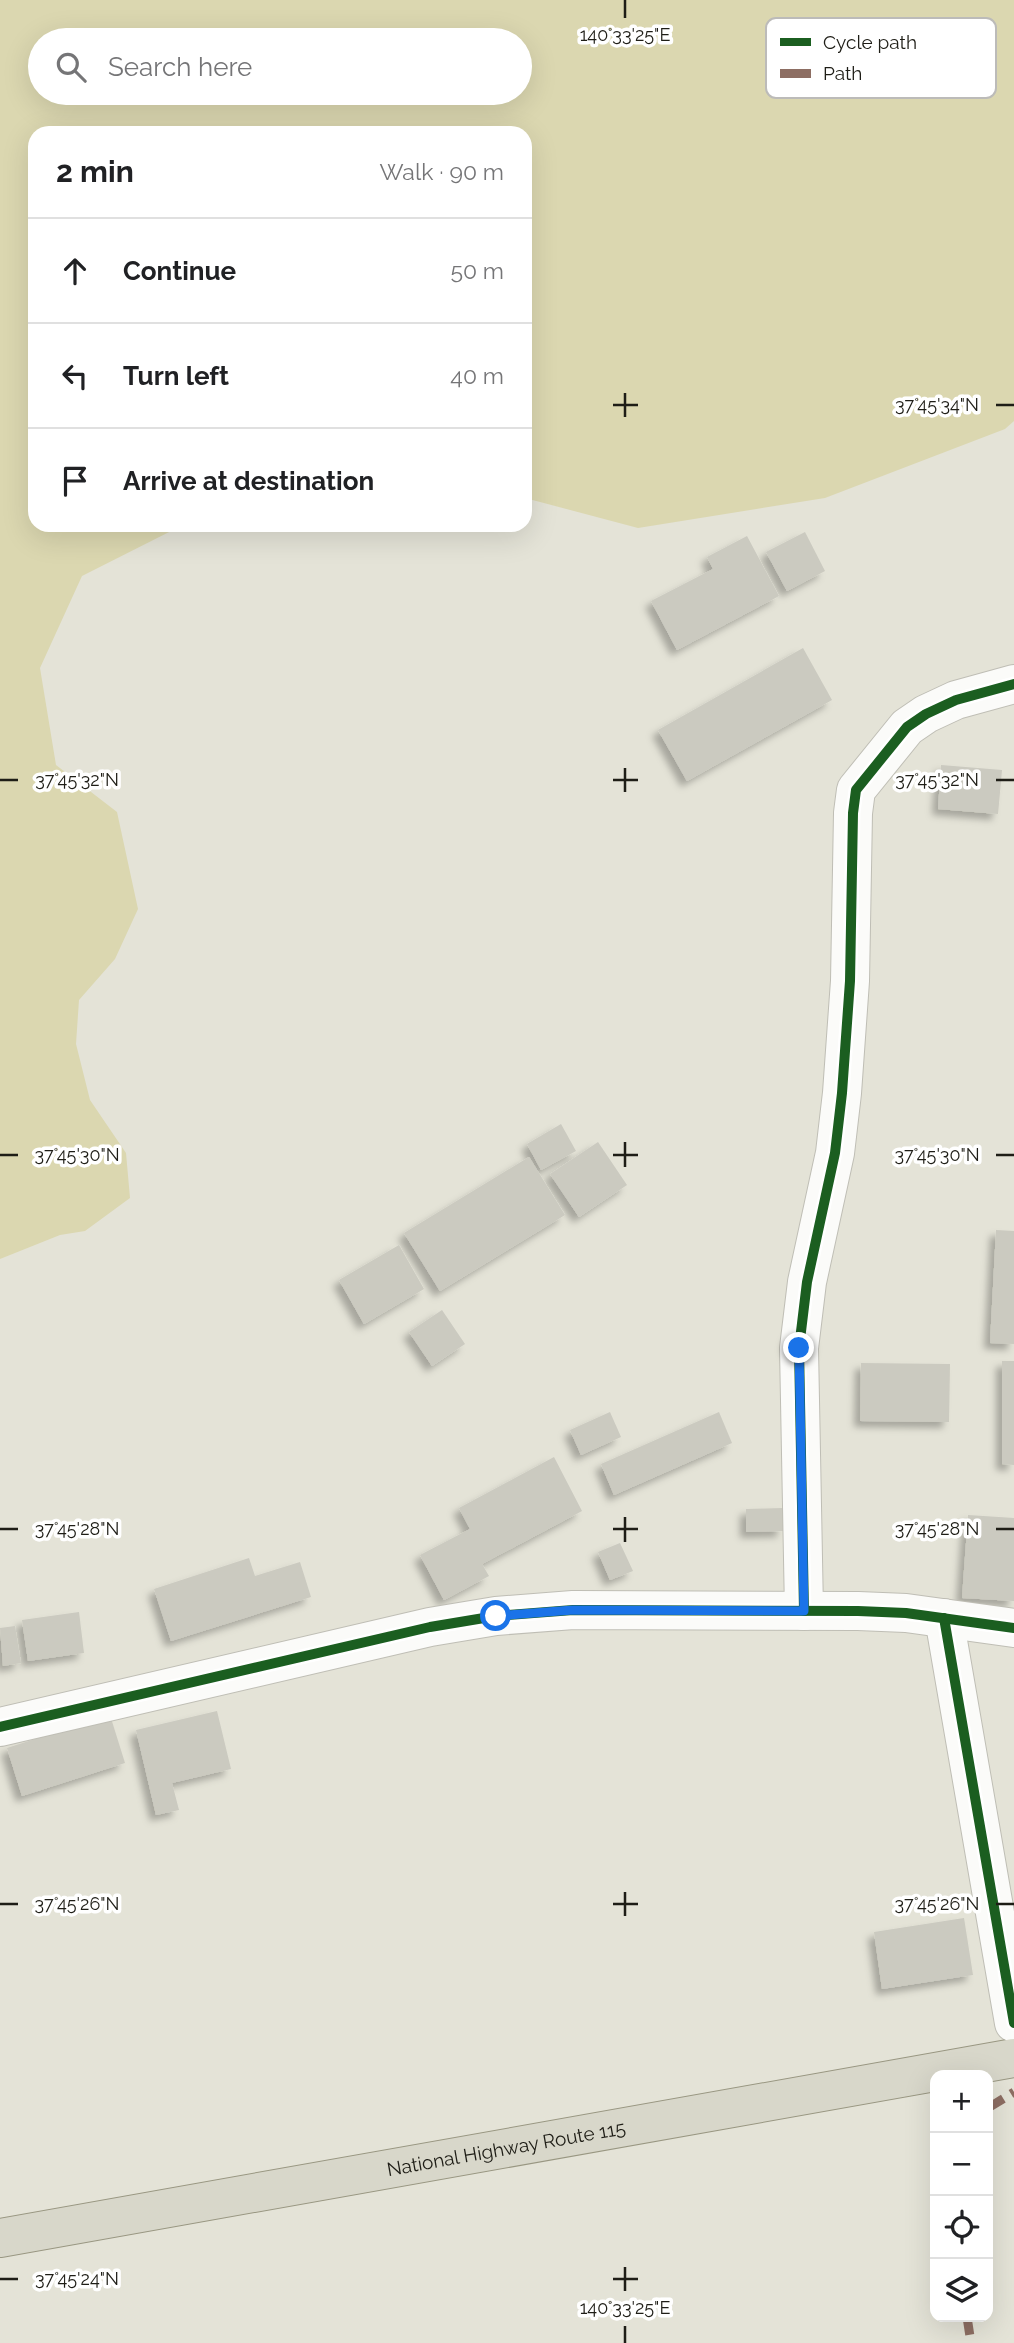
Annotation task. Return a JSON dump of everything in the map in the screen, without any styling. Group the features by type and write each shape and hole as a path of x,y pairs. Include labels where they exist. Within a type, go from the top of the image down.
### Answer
{"highway":[{"name":"National Highway Route 115","path":"0,2238 1014,2058"}],"street":[{"path":"804,1611 799,1348 807,1282 835,1153 842,1093 850,981 853,813 856,790 907,727 926,714 956,700 1014,684"},
{"path":"0,1727 430,1627 496,1616 573,1610 870,1611 1014,1628"},
{"path":"944,1618 1014,2023"}],"shaded area":[{"path":"0,0 1014,0 1014,421 1005,429 825,498 638,528 532,500 532,126 28,126 28,532 169,532 82,576 40,668 56,765 117,812 138,909 115,959 79,1000 76,1044 90,1100 126,1153 130,1198 85,1231 60,1235 0,1259"}],"building":[{"path":"805,532 825,571 787,591 766,552"},
{"path":"747,536 779,596 677,650 651,601 713,569 707,557"},
{"path":"803,648 832,700 687,781 658,730"},
{"path":"941,765 1002,770 998,814 938,809"},
{"path":"561,1124 576,1151 541,1170 527,1144"},
{"path":"598,1142 627,1185 579,1217 550,1174"},
{"path":"529,1157 565,1215 440,1291 404,1233"},
{"path":"996,1230 1014,1231 1014,1344 990,1343"},
{"path":"399,1245 424,1289 364,1324 339,1280"},
{"path":"442,1310 465,1344 432,1366 409,1332"},
{"path":"1002,1361 1014,1361 1014,1465 1002,1464"},
{"path":"861,1363 950,1364 949,1422 860,1421"},
{"path":"610,1412 621,1437 581,1455 570,1430"},
{"path":"719,1412 732,1443 614,1495 601,1464"},
{"path":"554,1457 582,1511 482,1564 489,1576 444,1600 420,1555 470,1529 459,1508"},
{"path":"783,1508 783,1531 746,1532 746,1509"},
{"path":"968,1515 1014,1518 1014,1601 962,1598"},
{"path":"620,1543 633,1571 610,1580 598,1552"},
{"path":"249,1558 255,1576 300,1562 311,1597 171,1641 154,1589"},
{"path":"79,1612 84,1653 28,1661 22,1620"},
{"path":"15,1626 21,1663 3,1666 0,1628"},
{"path":"217,1711 231,1769 172,1783 179,1810 156,1815 136,1730"},
{"path":"110,1715 125,1763 22,1796 7,1748"},
{"path":"964,1918 973,1975 882,1989 874,1932"}],"marked path":[{"path":"993,2105 1014,2092"},
{"path":"968,2322 971,2343"}],"cycle path":[{"path":"804,1611 799,1348 807,1282 835,1153 842,1093 850,981 853,813 856,790 907,727 926,714 956,700 1014,684"},
{"path":"0,1727 430,1627 496,1616 573,1610 858,1611 906,1613 1014,1628"},
{"path":"944,1618 1014,2023"}],"route":[{"path":"496,1616 573,1610 804,1611 799,1348"}]}
